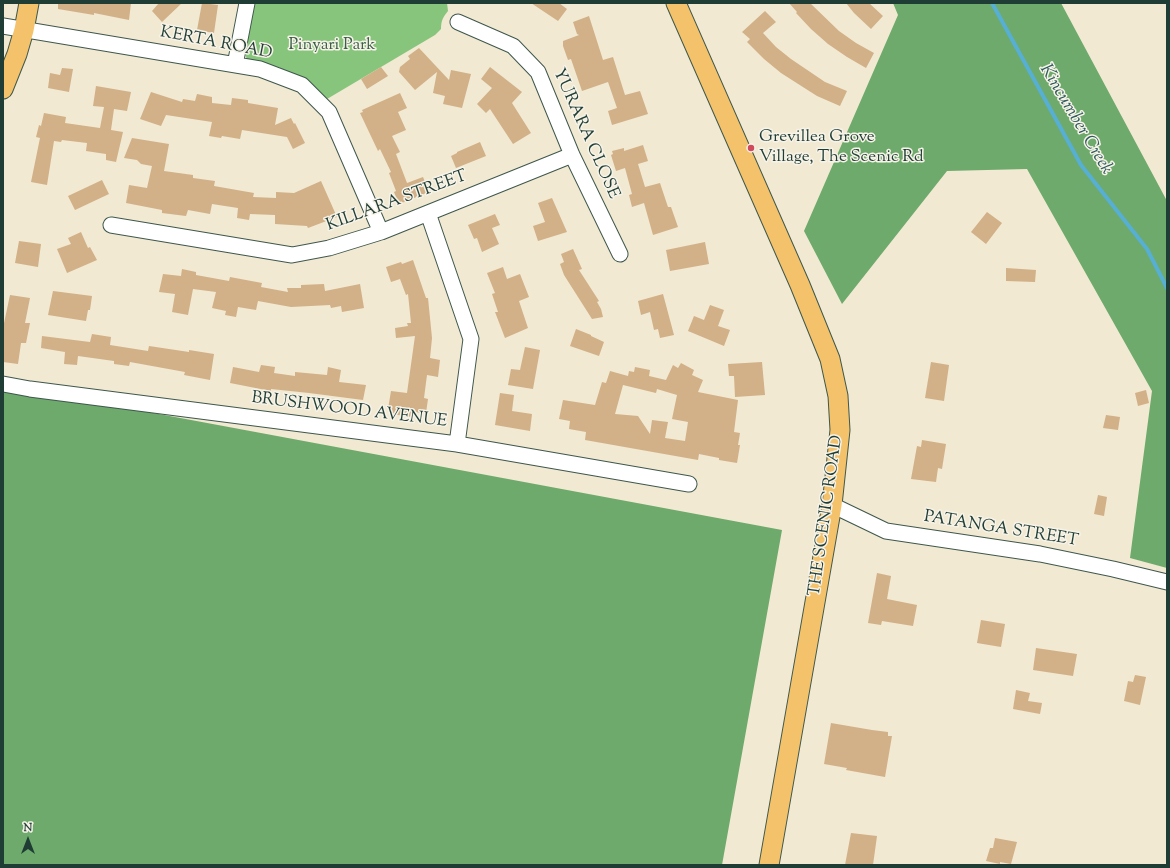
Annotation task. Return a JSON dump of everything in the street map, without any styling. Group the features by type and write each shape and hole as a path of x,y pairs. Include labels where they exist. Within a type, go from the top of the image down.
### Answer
{"main road":[{"path":"3,89 17,54 24,30 29,3"},
{"name":"THE SCENIC ROAD","path":"676,3 800,285 830,359 838,396 840,430 832,505 769,865"}],"street":[{"path":"236,65 247,3"},
{"name":"YURARA CLOSE","path":"458,22 513,46 538,72 572,155 620,254"},
{"name":"KERTA ROAD","path":"3,26 260,69 302,85 329,112 381,232"},
{"name":"KILLARA STREET","path":"111,225 292,255 329,248 381,232 572,155"},
{"path":"428,213 471,339 457,444"},
{"name":"BRUSHWOOD AVENUE","path":"3,384 38,390 457,444 689,484"},
{"name":"PATANGA STREET","path":"832,505 886,531 1040,554 1167,582"}],"green space":[{"name":"Pinyari Park","path":"254,3 447,3 448,11 441,24 441,29 435,35 327,99 301,77 278,67 258,64 247,60 245,53"},
{"path":"893,3 1061,3 1167,201 1167,568 1130,558 1152,391 1027,169 947,171 842,304 804,231 898,15"},
{"path":"3,385 782,530 722,865 3,865"}],"building":[{"path":"58,3 131,3 129,20 94,13 94,15 58,9"},
{"path":"159,3 182,3 162,22 152,11"},
{"path":"202,3 218,5 214,33 197,30"},
{"path":"531,3 559,3 567,9 558,21"},
{"path":"789,3 810,3 839,31 874,53 866,68 828,44 811,29"},
{"path":"846,3 869,3 883,16 871,29"},
{"path":"765,11 776,22 763,33 776,47 791,59 825,82 847,91 840,106 817,96 781,73 747,42 750,39 742,32"},
{"path":"589,16 603,60 613,57 625,95 640,91 648,114 612,125 608,111 617,108 608,82 582,91 571,59 568,60 563,46 563,41 579,35 577,34 573,22"},
{"path":"419,48 449,80 451,70 471,74 462,108 443,104 445,96 433,93 437,72 415,90 399,72 400,67 410,59 408,56"},
{"path":"381,67 388,76 367,89 361,79"},
{"path":"490,67 522,92 512,103 531,133 513,144 490,109 486,113 477,104 492,88 481,79"},
{"path":"62,68 73,69 69,92 48,88 50,73 60,75"},
{"path":"96,86 131,92 127,111 114,109 111,130 123,132 116,162 106,160 106,154 86,151 87,143 62,140 61,142 54,141 47,185 31,182 40,138 36,137 39,125 41,126 44,113 66,117 65,123 100,128 104,107 93,106"},
{"path":"151,92 182,102 183,99 195,101 197,94 212,97 212,103 231,105 232,98 248,100 248,103 278,108 275,125 291,118 305,143 293,149 287,137 242,130 240,139 222,136 221,138 209,136 212,122 166,115 161,126 140,119"},
{"path":"400,93 407,108 398,112 406,130 392,136 400,152 396,154 407,183 423,177 429,192 399,204 389,173 391,172 380,149 378,151 360,113 363,112 362,110"},
{"path":"132,138 169,144 164,171 193,175 193,178 215,181 214,186 254,193 253,197 276,198 276,192 294,193 321,181 337,217 308,228 307,226 275,224 275,215 250,214 249,220 237,218 238,208 212,204 210,214 188,210 186,216 162,213 162,210 126,203 129,185 147,188 152,166 141,164 137,160 124,158"},
{"path":"480,142 486,156 456,168 451,156"},
{"path":"643,145 648,161 638,164 645,187 660,183 668,207 671,207 678,227 653,235 644,203 632,207 629,195 632,194 625,168 616,171 611,155 613,154 612,151 624,148 624,151"},
{"path":"102,180 109,194 75,210 68,196"},
{"path":"552,198 567,232 538,241 533,226 545,222 538,203"},
{"path":"987,212 1002,223 986,244 971,232"},
{"path":"495,214 500,225 492,228 499,244 482,252 477,238 474,239 468,225"},
{"path":"81,232 88,248 90,247 97,260 67,273 57,249 71,244 68,238"},
{"path":"19,241 41,244 38,267 15,263"},
{"path":"705,242 709,264 670,271 666,250"},
{"path":"573,249 582,269 579,270 599,301 597,302 603,317 592,319 564,275 560,264 564,262 561,254"},
{"path":"413,260 426,298 428,298 432,338 430,358 440,360 438,377 427,375 424,398 428,399 426,413 412,412 412,417 391,414 391,409 388,409 391,391 407,393 415,336 396,338 395,328 408,326 407,323 411,323 408,294 406,295 400,279 391,282 386,267"},
{"path":"503,267 507,279 520,274 529,297 519,301 528,328 505,338 495,312 498,312 492,294 495,293 487,273"},
{"path":"1006,268 1036,270 1035,282 1006,281"},
{"path":"182,269 196,272 196,275 229,281 230,277 262,283 261,287 288,292 287,288 301,288 301,285 324,284 325,291 360,284 364,308 342,312 341,306 331,308 330,305 291,307 258,301 256,310 238,307 236,317 225,315 226,311 212,308 216,292 193,289 188,315 172,312 175,294 159,292 163,274 181,276"},
{"path":"53,291 92,296 90,310 88,310 86,321 48,315"},
{"path":"663,294 674,335 660,338 658,329 654,330 650,312 641,315 638,301"},
{"path":"10,295 30,298 25,323 30,323 26,343 21,343 18,364 3,362 3,328"},
{"path":"710,305 724,310 718,326 730,330 724,346 688,331 694,316 704,320"},
{"path":"576,329 604,342 599,356 570,346"},
{"path":"92,334 111,337 110,345 148,351 149,346 214,354 210,380 184,375 185,372 130,362 129,366 114,364 114,361 78,356 77,365 64,364 65,352 41,348 42,336 90,342"},
{"path":"525,347 540,350 533,389 508,385 511,369 520,370"},
{"path":"762,362 765,395 735,397 734,376 729,376 728,364"},
{"path":"931,362 949,365 944,401 925,398"},
{"path":"681,363 694,370 692,375 703,380 698,392 738,400 734,432 740,433 737,463 719,460 719,458 699,454 698,460 585,440 586,432 569,429 570,421 559,419 563,400 595,405 602,382 606,383 610,371 628,376 629,371 634,372 635,367 650,370 649,376 666,380 673,365 678,368","holes":["623,385 656,393 657,389 677,395 672,419 688,422 685,441 665,438 668,422 652,420 650,434 638,416 615,414"]},
{"path":"261,365 275,367 274,373 295,376 295,372 327,375 328,367 341,370 339,382 366,385 363,400 271,389 271,391 230,383 233,367 259,372"},
{"path":"1146,390 1149,403 1138,406 1135,393"},
{"path":"500,393 514,395 512,411 532,414 530,431 495,425"},
{"path":"1106,415 1120,417 1118,430 1103,428"},
{"path":"922,440 946,444 942,469 938,468 936,482 911,479 917,446 921,447"},
{"path":"1098,495 1107,497 1104,516 1094,514"},
{"path":"877,573 891,576 887,599 917,605 913,626 882,621 881,625 868,623"},
{"path":"981,620 1005,624 1001,647 977,643"},
{"path":"1036,648 1077,654 1073,676 1033,670"},
{"path":"1135,675 1146,677 1140,705 1124,701 1128,681 1133,682"},
{"path":"1016,690 1030,693 1028,701 1042,703 1040,714 1013,709"},
{"path":"831,723 888,732 888,736 892,736 885,777 846,770 847,768 824,764"},
{"path":"851,833 877,836 873,865 845,865"},
{"path":"995,838 1017,842 1011,864 1000,862 1000,864 986,861 990,848 993,848"}],"waterway":[{"name":"Kincumber Creek","path":"992,3 1081,165 1147,249 1167,288"}],"place":[{"name":"Grevillea Grove Village, The Scenic Rd","path":"751,148"}]}
